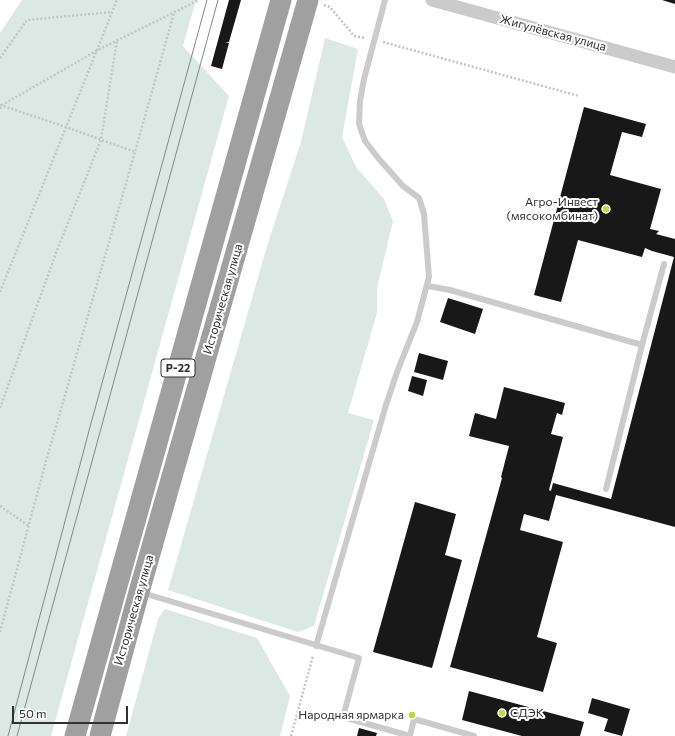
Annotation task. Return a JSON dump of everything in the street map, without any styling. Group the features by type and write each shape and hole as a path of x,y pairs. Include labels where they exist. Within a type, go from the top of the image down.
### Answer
{"highway":[{"name":"Историческая улица","path":"75,736 281,0"},
{"name":"Историческая улица","path":"100,736 139,592 308,0"}],"street":[{"name":"Жигулёвская улица","path":"432,0 465,7 675,67"}],"lane":[{"path":"316,646 386,405 397,372 417,322 428,286 429,276 424,214 419,198 403,186 379,159 365,141 359,124 360,101 364,79 385,0"},
{"path":"606,489 664,264"},
{"path":"428,286 450,290 642,345"},
{"path":"139,592 359,658 343,717 410,736 414,719 474,736"}],"path":[{"path":"0,292 117,0"},
{"path":"1,106 98,50 199,0"},
{"path":"330,7 354,36 374,40 579,96"},
{"path":"0,58 27,20 112,12"},
{"path":"0,632 48,453 174,12"},
{"path":"0,408 56,254 101,140 117,40"},
{"path":"1,106 66,127 135,152"},
{"path":"0,506 29,526"},
{"path":"291,736 316,646"}],"shaded area":[{"path":"22,0 196,0 183,46 229,96 51,736 0,736 0,33"},
{"path":"325,38 358,49 342,137 356,167 384,199 393,221 377,288 377,313 348,413 374,420 314,626 298,632 168,590 267,246 301,142"},
{"path":"165,609 257,638 290,696 280,736 126,736 158,619"}],"building":[{"path":"229,0 241,0 229,42 225,42 229,43 222,69 211,66"},
{"path":"662,0 675,0 675,4"},
{"path":"584,107 646,124 642,137 622,132 610,175 661,189 650,229 659,231 656,234 675,239 675,527 556,495 549,521 524,514 520,530 563,542 537,637 557,643 543,692 450,667 502,478 509,446 469,436 475,413 496,419 504,387 565,403 562,415 557,413 551,434 563,437 549,490 551,491 553,483 611,499 674,257 645,248 642,257 578,240 561,302 534,295"},
{"path":"448,298 483,309 475,334 440,322"},
{"path":"419,353 448,361 443,380 414,372"},
{"path":"412,376 427,380 423,396 408,391"},
{"path":"415,502 456,514 445,555 462,560 432,668 373,652"},
{"path":"469,691 584,722 580,736 522,736 462,720"},
{"path":"592,698 630,709 622,736 604,731 608,719 588,713"},
{"path":"359,728 377,733 376,736 357,736"}],"tram line":[{"path":"8,736 90,427 207,0"},
{"path":"17,736 218,0"}],"place":[{"name":"Агро-Инвест (мясокомбинат)","path":"606,209"},
{"name":"СДЭК","path":"502,713"},
{"name":"Народная ярмарка","path":"412,715"}]}
